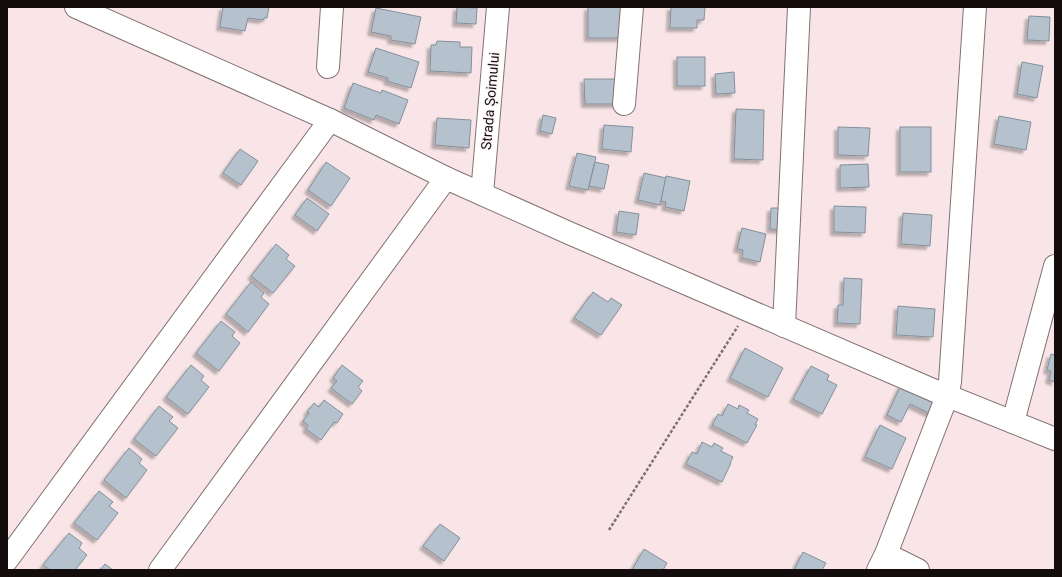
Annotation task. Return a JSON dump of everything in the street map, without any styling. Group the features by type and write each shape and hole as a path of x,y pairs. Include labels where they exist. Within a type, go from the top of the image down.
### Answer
{"street":[{"path":"76,7 330,120 446,178 482,194 947,396 1055,439"},
{"path":"328,67 332,7"},
{"name":"Strada Șoimului","path":"482,194 498,7"},
{"path":"624,104 632,7"},
{"path":"784,326 799,7"},
{"path":"918,570 882,562 947,396 950,382 975,7"},
{"path":"7,560 330,120"},
{"path":"160,570 446,178"},
{"path":"1014,422 1055,266"}],"path":[{"path":"609,530 748,309"}],"building":[{"path":"223,7 269,7 267,18 264,18 263,20 248,18 245,31 220,27"},
{"path":"457,7 477,8 476,24 456,23"},
{"path":"588,7 621,7 621,38 588,38"},
{"path":"671,7 705,7 704,20 697,20 697,28 670,28"},
{"path":"376,8 421,17 415,44 391,40 391,36 371,32"},
{"path":"1029,16 1050,17 1049,41 1027,40"},
{"path":"437,41 460,42 460,47 472,47 471,73 430,71 431,45 436,45"},
{"path":"376,48 419,62 411,88 387,81 388,78 368,72"},
{"path":"677,57 705,57 705,86 677,86"},
{"path":"1022,62 1043,66 1037,98 1017,94"},
{"path":"734,72 735,93 716,94 715,74"},
{"path":"584,79 620,79 620,104 585,104"},
{"path":"353,83 381,93 382,90 408,100 399,124 376,115 374,120 344,108"},
{"path":"736,109 764,110 763,160 734,159"},
{"path":"543,115 556,118 552,134 540,131"},
{"path":"999,116 1031,122 1026,150 994,144"},
{"path":"437,118 471,120 469,148 435,145"},
{"path":"604,125 633,127 631,152 602,149"},
{"path":"838,127 870,128 868,156 838,155"},
{"path":"900,127 931,127 931,172 900,172"},
{"path":"240,149 258,161 241,185 223,173"},
{"path":"577,153 596,157 588,190 569,186"},
{"path":"326,162 350,178 331,206 308,190"},
{"path":"595,162 609,165 604,189 589,186"},
{"path":"868,164 869,187 840,188 840,165"},
{"path":"644,173 666,178 660,205 638,200"},
{"path":"666,176 690,181 684,211 665,207 666,202 661,201"},
{"path":"307,198 329,214 317,231 295,215"},
{"path":"834,206 866,207 865,233 834,232"},
{"path":"771,208 782,208 781,230 770,229"},
{"path":"619,211 639,214 636,235 616,232"},
{"path":"903,213 932,215 930,246 901,244"},
{"path":"742,228 766,234 760,262 742,258 743,250 737,249"},
{"path":"276,244 289,255 286,259 295,266 273,293 251,276"},
{"path":"844,278 862,279 860,324 837,323 838,305 843,305"},
{"path":"251,282 264,293 261,297 269,304 248,332 226,314"},
{"path":"593,292 608,302 611,298 622,305 601,335 574,318"},
{"path":"898,306 935,309 933,337 896,335"},
{"path":"221,321 235,332 232,336 240,343 219,371 196,353"},
{"path":"745,348 783,368 768,397 730,378"},
{"path":"1051,354 1055,355 1055,382 1049,380 1051,371 1047,370"},
{"path":"191,365 204,376 201,380 209,387 188,414 166,397"},
{"path":"342,365 363,381 358,387 362,391 352,404 331,388 337,381 333,378"},
{"path":"811,366 829,375 827,380 837,385 822,414 793,399"},
{"path":"901,385 938,403 933,415 910,404 901,422 887,415"},
{"path":"324,400 343,414 337,423 334,422 321,440 306,429 308,425 303,421 309,413 307,412 314,403 319,407"},
{"path":"728,404 738,409 739,405 749,410 747,413 758,419 755,425 757,425 747,443 712,425 718,414 722,416"},
{"path":"159,406 173,417 169,421 178,428 156,456 134,439"},
{"path":"880,425 906,438 892,469 865,457"},
{"path":"702,442 712,447 714,443 723,448 721,451 733,457 722,482 686,464 692,452 697,454"},
{"path":"129,448 142,459 139,463 147,470 126,498 104,480"},
{"path":"99,491 113,502 109,506 118,513 97,540 74,523"},
{"path":"440,524 460,538 444,561 423,546"},
{"path":"69,533 82,543 79,548 87,555 75,570 50,570 43,565"},
{"path":"644,549 667,563 663,570 632,570"},
{"path":"803,552 826,563 822,570 794,570"},
{"path":"105,564 113,570 100,570"}]}
